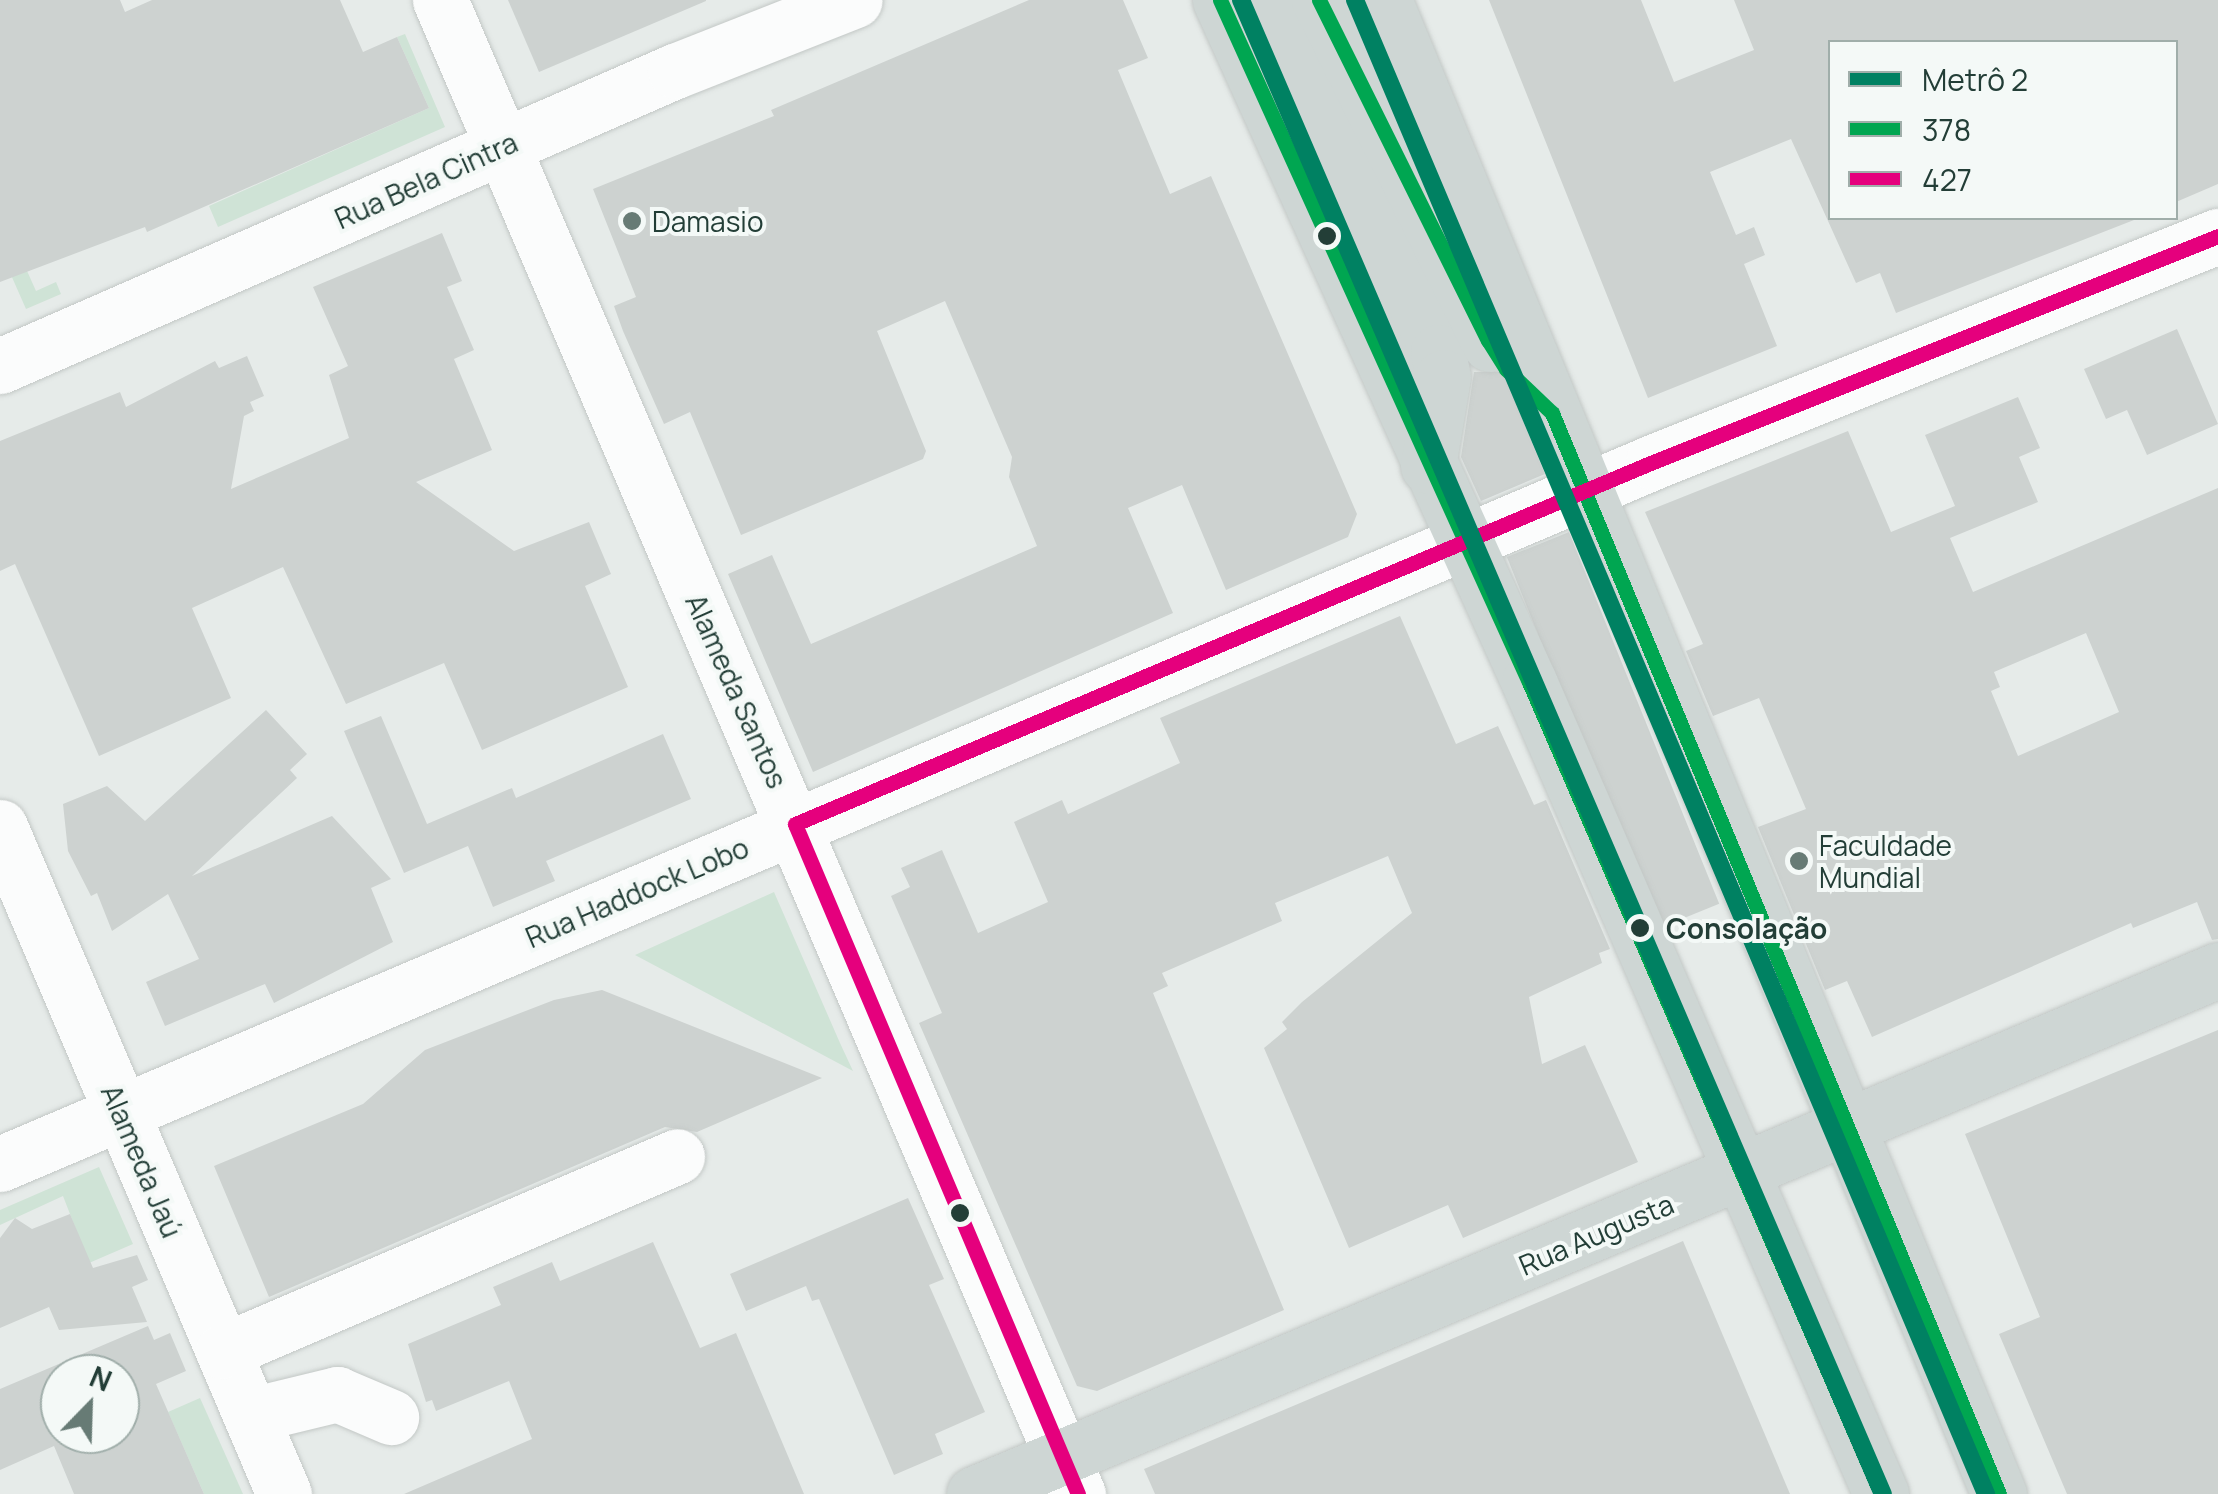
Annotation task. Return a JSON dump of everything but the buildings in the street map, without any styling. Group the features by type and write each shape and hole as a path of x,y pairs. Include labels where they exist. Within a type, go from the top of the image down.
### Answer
{"main road":[{"path":"1220,0 1881,1494"},
{"path":"1276,0 1438,352 1443,377 1428,466"},
{"path":"1319,0 1488,340 1506,368 1552,412"},
{"path":"1384,0 1999,1494"},
{"name":"Rua Augusta","path":"974,1494 1071,1477 1740,1173 2218,970"}],"street":[{"name":"Alameda Santos","path":"440,0 1071,1477"},
{"name":"Rua Bela Cintra","path":"0,366 502,146 855,0"},
{"name":"Rua Haddock Lobo","path":"0,1164 1462,542 2218,236"},
{"name":"Alameda Jaú","path":"0,828 11,883 121,1112 284,1494"},
{"path":"223,1351 677,1156"},
{"path":"250,1415 337,1394 392,1417"}],"green space":[{"path":"405,34 445,127 218,227 209,206 429,108 397,37"},
{"path":"15,244 36,291 56,282 61,294 26,309 0,250"},
{"path":"774,892 840,1043 853,1071 635,955"},
{"path":"99,1167 133,1244 89,1263 63,1196 0,1225 0,1210"},
{"path":"200,1398 243,1494 204,1494 168,1412"}],"metro line":[{"name":"2","path":"1241,0 1883,1494"},
{"name":"2","path":"1355,0 1986,1494"}],"transit line":[{"name":"378","path":"1220,0 1529,682 1881,1494"},
{"name":"378","path":"1319,0 1488,340 1506,369 1552,413 1999,1494"},
{"name":"427","path":"1078,1494 795,824 1653,462 2218,236"}],"place":[{"name":"Damasio","path":"632,221"},
{"name":"Faculdade Mundial","path":"1799,861"},
{"name":"Consolação","path":"1640,928"}]}
